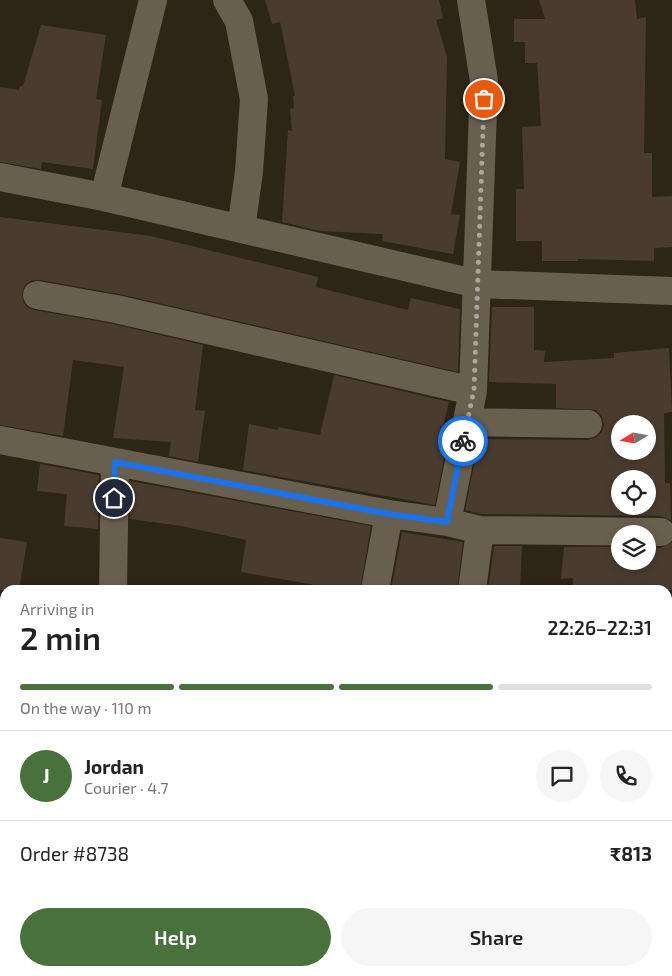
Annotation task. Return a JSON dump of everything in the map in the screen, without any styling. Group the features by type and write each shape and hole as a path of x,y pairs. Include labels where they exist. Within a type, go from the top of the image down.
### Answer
{"street":[{"path":"104,197 153,0"},
{"path":"228,0 239,21 254,99 249,172 241,229"},
{"path":"447,522 474,390 484,81 471,0"},
{"path":"0,178 104,197 478,284 672,291"},
{"path":"38,295 116,309 474,390"},
{"path":"467,422 588,424"},
{"path":"0,440 389,514 447,522 480,530 661,532"},
{"path":"113,585 115,462"},
{"path":"376,585 389,514"},
{"path":"473,585 480,530"}],"building":[{"path":"265,0 439,0 443,18 436,20 447,57 445,159 460,162 451,214 460,215 453,254 382,241 383,234 320,231 282,222 288,130 292,131 290,109 294,108 293,96 295,96 280,22 272,24"},
{"path":"539,0 635,0 637,19 646,17 644,153 652,153 652,197 672,196 672,247 654,248 654,261 578,259 578,261 542,261 542,241 516,241 516,189 524,189 522,127 541,126 537,63 525,63 525,42 514,42 514,19 545,19"},
{"path":"41,25 106,35 96,99 102,100 93,169 42,162 41,169 0,162 0,87 19,90 20,86 23,86"},
{"path":"0,217 151,236 318,277 316,287 408,310 411,298 460,309 458,372 119,294 32,280 25,285 22,293 23,301 27,307 34,310 113,324 203,345 195,410 205,411 198,462 169,456 171,442 113,438 124,367 73,360 63,436 0,425"},
{"path":"492,307 534,307 534,350 545,351 544,362 614,358 614,353 669,348 672,412 664,413 665,483 670,483 671,520 661,516 482,514 465,510 479,439 588,440 602,432 604,425 602,417 596,410 556,408 556,384 489,382"},
{"path":"334,375 449,402 440,438 448,438 435,505 243,470 249,424 320,435"},
{"path":"40,464 99,475 98,529 64,526 67,494 37,491"},
{"path":"130,481 371,526 361,585 315,585 241,572 246,540 181,526 130,519"},
{"path":"402,532 463,542 458,585 392,585"},
{"path":"0,538 27,542 20,585 0,585"},
{"path":"672,542 672,585 573,585 573,578 561,579 564,547 611,547 611,570 656,570 656,548 661,548"},
{"path":"494,546 522,546 520,585 489,585"}],"way so far":[{"path":"463,441 474,390 484,99"}],"route":[{"path":"114,498 115,462 389,514 447,522 463,441"}]}
